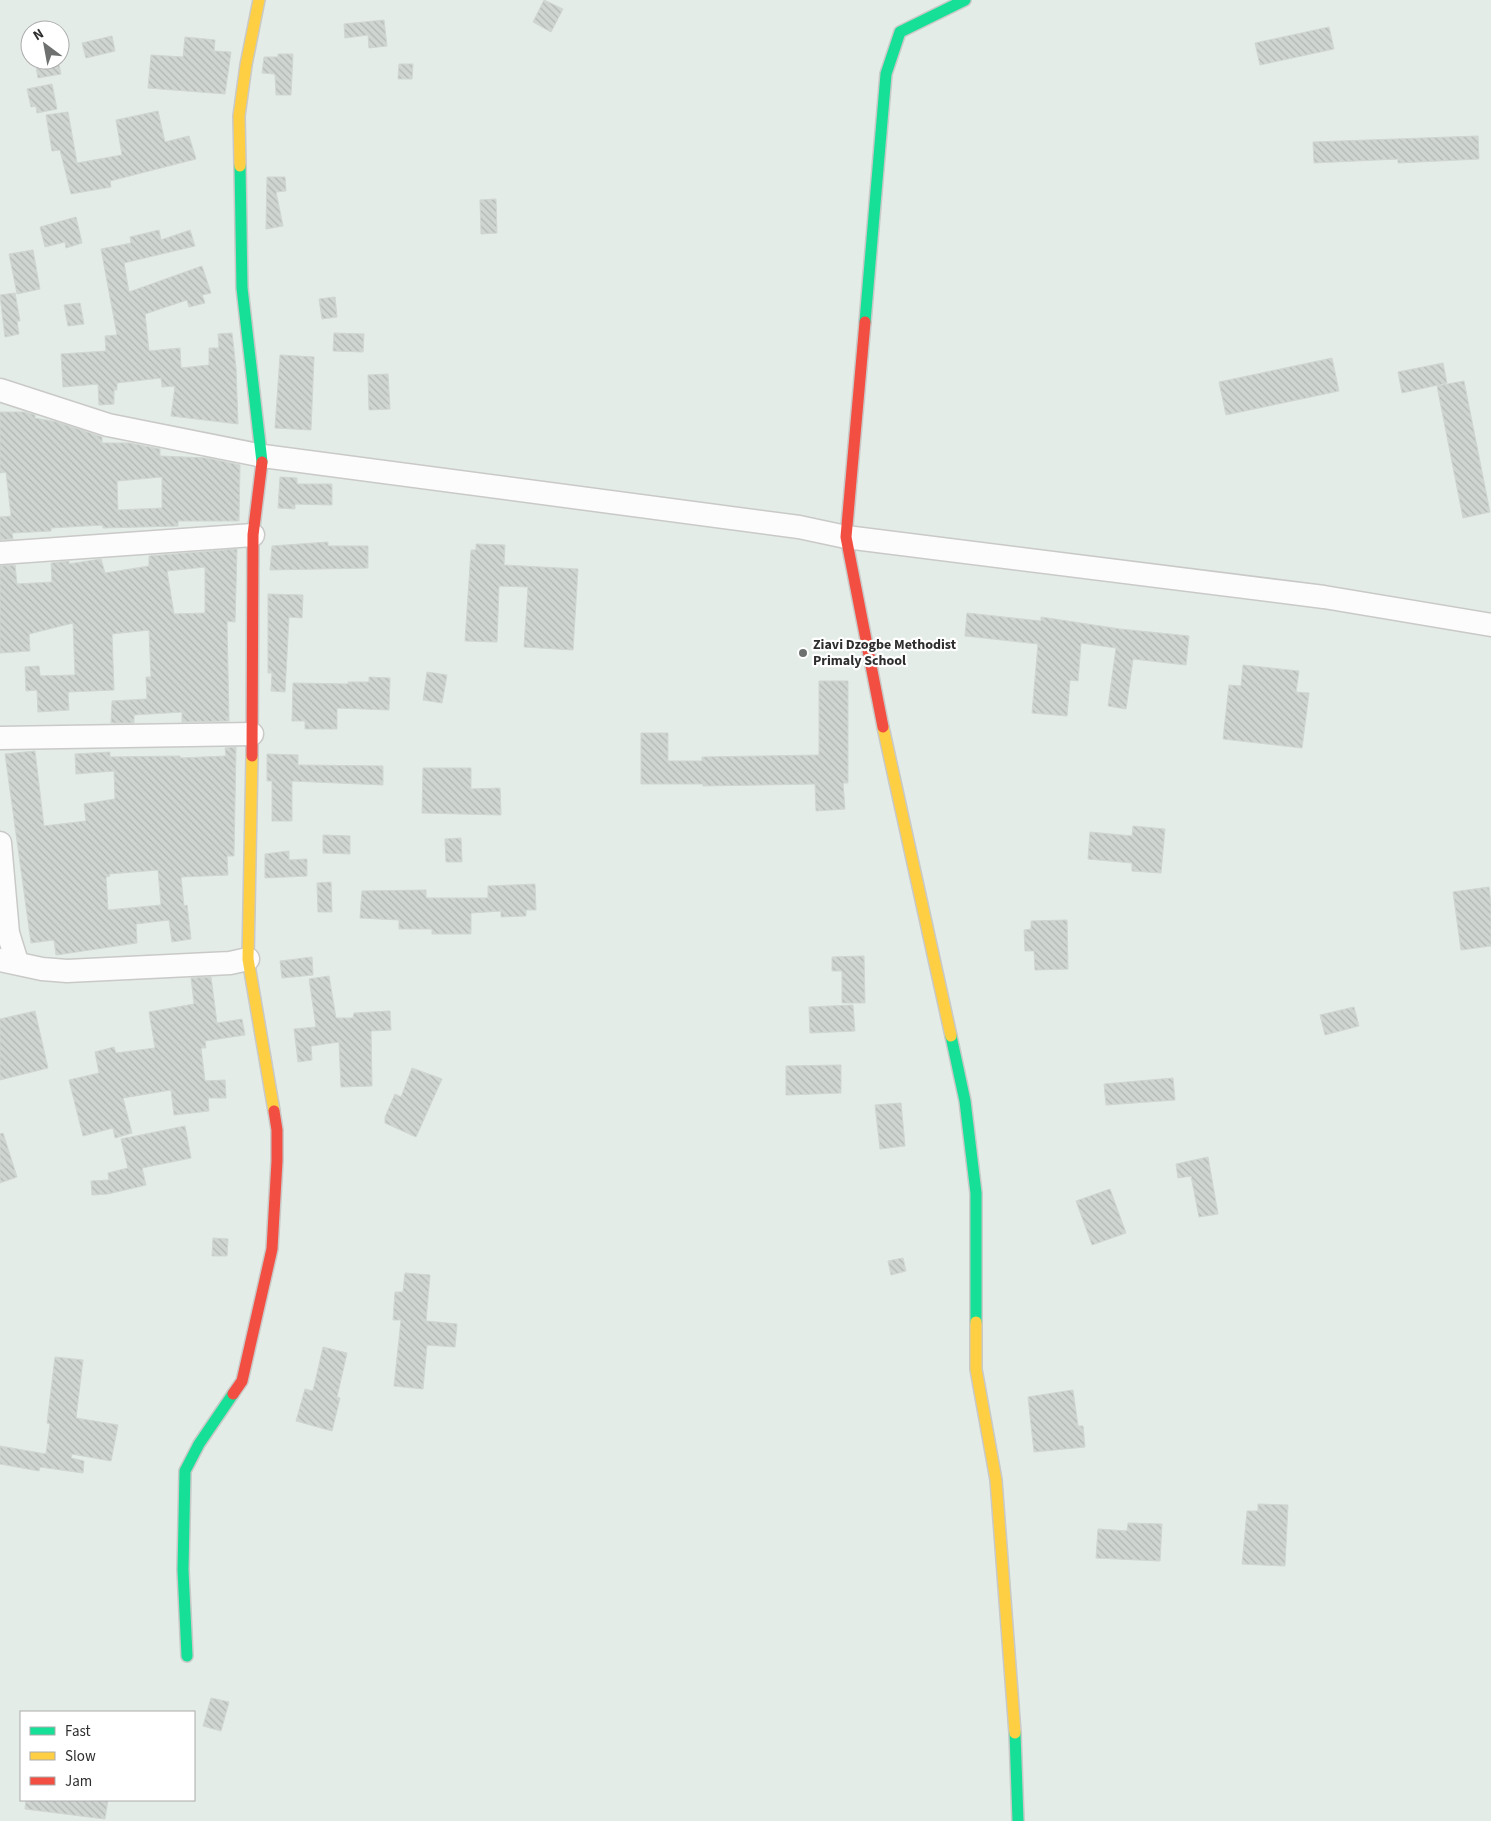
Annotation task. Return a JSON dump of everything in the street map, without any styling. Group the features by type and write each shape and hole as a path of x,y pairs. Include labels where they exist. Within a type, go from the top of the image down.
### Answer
{"street":[{"path":"187,1656 183,1570 185,1471 199,1444 242,1382 272,1249 277,1161 277,1130 248,960 253,535 263,456 242,288 239,116 246,65 259,0"},
{"path":"965,0 900,32 886,74 846,537 871,671 965,1101 976,1193 976,1369 996,1480 1016,1740 1018,1821"},
{"path":"0,390 108,425 263,456 800,527 846,537 1324,597 1491,625"},
{"path":"0,553 253,535"},
{"path":"0,738 252,734"},
{"path":"0,843 8,934 8,961 42,969 67,970 230,963 248,960"}],"building":[{"path":"544,0 563,9 551,32 533,22"},
{"path":"384,20 387,46 369,48 368,35 345,38 344,24"},
{"path":"1329,27 1334,49 1260,65 1255,43"},
{"path":"112,36 115,51 86,58 82,43"},
{"path":"185,37 215,40 214,51 231,52 225,94 148,88 151,55 183,57"},
{"path":"278,54 293,54 291,95 276,95 275,74 262,73 264,57 278,57"},
{"path":"399,64 413,64 412,79 398,79"},
{"path":"37,70 60,70 61,74 38,78"},
{"path":"52,84 57,109 37,113 36,106 31,107 27,89"},
{"path":"158,111 165,142 189,136 196,159 110,181 111,187 71,194 60,150 52,151 46,115 68,112 77,163 122,155 116,120"},
{"path":"1478,136 1479,159 1398,163 1398,159 1314,163 1313,142"},
{"path":"267,177 285,177 286,191 276,192 283,226 266,229"},
{"path":"496,199 497,233 481,234 480,200"},
{"path":"76,217 82,243 66,248 65,242 45,247 40,227"},
{"path":"159,230 161,240 190,230 195,246 124,263 129,292 202,266 211,293 202,295 205,303 189,307 187,300 145,314 149,351 180,348 181,368 209,365 209,348 219,348 218,334 232,333 236,368 238,424 171,416 175,386 162,387 161,378 117,383 117,390 114,390 114,404 99,405 98,384 63,387 61,354 106,351 105,336 117,335 101,249 131,243 130,237"},
{"path":"33,250 40,289 17,294 9,254"},
{"path":"15,293 20,321 17,321 19,334 5,337 0,295"},
{"path":"335,297 337,317 322,319 319,299"},
{"path":"80,303 84,324 68,326 64,305"},
{"path":"334,333 364,334 363,352 333,351"},
{"path":"280,355 314,357 311,430 275,428"},
{"path":"1332,358 1339,391 1226,415 1219,382"},
{"path":"1443,363 1447,383 1402,393 1398,372"},
{"path":"388,374 390,409 369,410 368,375"},
{"path":"1464,381 1490,512 1463,518 1437,386"},
{"path":"0,412 24,412 35,415 35,418 57,422 102,437 102,443 130,443 160,449 160,456 207,458 240,465 239,521 178,521 178,526 103,528 103,525 51,528 51,531 12,533 13,539 0,540 0,517 11,516 6,472 0,473","holes":["162,477 162,508 118,510 117,481"]},
{"path":"280,477 297,478 297,484 332,484 332,505 295,504 295,509 278,508"},
{"path":"328,542 328,546 368,546 368,568 270,570 272,546"},
{"path":"476,544 505,545 504,565 578,569 573,650 524,647 528,587 499,586 497,642 465,641 471,550 476,550"},
{"path":"237,549 235,622 227,621 229,721 182,722 182,712 134,715 134,723 111,723 112,701 147,699 146,677 151,677 149,630 112,634 114,690 68,692 69,710 38,712 37,690 26,691 25,667 39,666 40,676 75,675 73,623 29,634 30,651 0,653 0,566 15,565 17,584 52,582 51,563 69,561 69,564 101,559 105,573 149,566 149,556","holes":["205,567 205,613 174,614 167,571"]},
{"path":"268,594 303,595 302,618 289,617 285,692 271,691 272,673 268,673"},
{"path":"967,613 1041,621 1041,617 1120,629 1189,636 1186,665 1133,659 1126,709 1108,706 1116,648 1081,643 1078,681 1070,680 1067,716 1032,713 1038,644 965,636"},
{"path":"1243,665 1299,671 1296,692 1309,693 1302,748 1223,739 1229,685 1241,686"},
{"path":"427,672 447,675 442,703 423,700"},
{"path":"369,677 390,678 389,710 337,708 337,729 305,729 305,721 292,721 293,683 348,684 348,682 369,682"},
{"path":"819,681 848,681 848,783 843,783 845,809 816,811 815,784 703,786 703,784 641,784 641,733 668,733 668,761 702,761 702,757 819,755"},
{"path":"236,747 234,856 227,856 228,875 181,877 184,906 187,905 191,939 172,942 169,920 136,924 137,943 56,955 54,940 31,943 5,754 35,751 44,826 86,821 84,804 115,799 114,771 76,774 75,754 110,752 110,757 180,756 180,758 226,756 225,748","holes":["158,870 161,905 108,910 106,877 110,876 109,874"]},
{"path":"267,754 298,755 298,765 383,766 383,785 292,781 292,821 272,821 272,781 267,781"},
{"path":"423,768 471,768 471,789 500,788 501,815 422,813"},
{"path":"1133,826 1165,829 1161,873 1132,871 1132,863 1088,859 1090,832 1132,836"},
{"path":"323,835 350,836 350,854 323,853"},
{"path":"461,838 462,862 446,862 445,839"},
{"path":"289,851 289,860 307,859 307,876 265,878 265,854"},
{"path":"331,882 332,912 318,912 317,883"},
{"path":"535,884 536,910 526,910 526,916 501,917 501,911 471,913 471,934 432,934 432,929 399,929 399,920 360,918 362,891 426,890 426,898 488,898 488,886"},
{"path":"1489,887 1491,946 1461,950 1453,892"},
{"path":"1067,920 1068,969 1035,970 1034,951 1025,951 1024,930 1031,929 1031,921"},
{"path":"864,956 865,1003 842,1003 842,971 832,971 832,957"},
{"path":"312,957 313,975 282,978 280,961"},
{"path":"329,976 336,1018 353,1018 354,1013 390,1011 391,1030 371,1031 372,1086 341,1087 339,1042 311,1046 312,1060 298,1062 294,1029 316,1027 309,979"},
{"path":"211,977 217,1023 242,1019 245,1035 205,1041 206,1048 201,1048 205,1081 225,1080 226,1098 208,1098 209,1111 174,1115 171,1090 123,1098 132,1133 115,1138 113,1128 83,1136 69,1080 99,1073 95,1052 114,1047 116,1053 155,1048 149,1012 194,1004 191,978"},
{"path":"853,1005 855,1031 810,1033 809,1007"},
{"path":"1354,1007 1359,1026 1325,1035 1320,1015"},
{"path":"35,1011 48,1068 0,1080 0,1019"},
{"path":"841,1065 841,1093 786,1095 786,1066"},
{"path":"412,1068 442,1079 416,1137 385,1123 385,1117 395,1094 401,1097"},
{"path":"1173,1078 1175,1100 1106,1105 1104,1084"},
{"path":"901,1103 905,1146 880,1149 875,1105"},
{"path":"185,1126 191,1158 142,1168 146,1185 108,1194 92,1195 91,1181 109,1180 108,1173 128,1168 121,1139"},
{"path":"3,1133 17,1177 0,1183 0,1134"},
{"path":"1208,1157 1218,1214 1199,1217 1191,1176 1178,1178 1176,1164"},
{"path":"1110,1189 1126,1233 1092,1245 1076,1201"},
{"path":"213,1238 228,1239 227,1256 212,1256"},
{"path":"903,1258 906,1271 891,1275 888,1261"},
{"path":"405,1273 430,1275 426,1321 457,1324 455,1347 427,1345 423,1389 394,1386 401,1320 393,1320 395,1292 403,1292"},
{"path":"323,1347 347,1353 337,1397 340,1398 332,1431 296,1421 305,1389 313,1391"},
{"path":"55,1357 83,1360 76,1418 118,1425 111,1461 72,1454 71,1458 84,1461 83,1473 40,1467 39,1471 0,1464 0,1446 46,1454 50,1424 47,1423"},
{"path":"1073,1390 1078,1426 1083,1426 1085,1447 1034,1452 1028,1397"},
{"path":"1258,1504 1288,1505 1285,1566 1242,1564 1247,1511 1258,1511"},
{"path":"1128,1523 1162,1524 1160,1561 1096,1558 1098,1529 1127,1531"},
{"path":"211,1698 229,1702 221,1731 203,1726"},
{"path":"26,1801 108,1801 105,1819 25,1809"}],"traffic: fast":[{"path":"865,322 886,74 900,32 965,0"},
{"path":"240,166 242,288 262,462"},
{"path":"951,1036 965,1101 976,1193 976,1322"},
{"path":"187,1656 183,1570 185,1471 199,1444 233,1394"},
{"path":"1015,1733 1018,1821"}],"traffic: slow":[{"path":"240,166 239,116 246,65 259,0"},
{"path":"883,727 951,1036"},
{"path":"252,756 248,959 274,1111"},
{"path":"976,1322 976,1369 996,1480 1015,1733"}],"traffic: jam":[{"path":"865,322 846,537 883,727"},
{"path":"252,756 253,535 262,462"},
{"path":"233,1394 242,1381 272,1249 277,1161 277,1130 274,1111"}],"place":[{"name":"Ziavi Dzogbe Methodist Primaly School","path":"803,653"}]}
